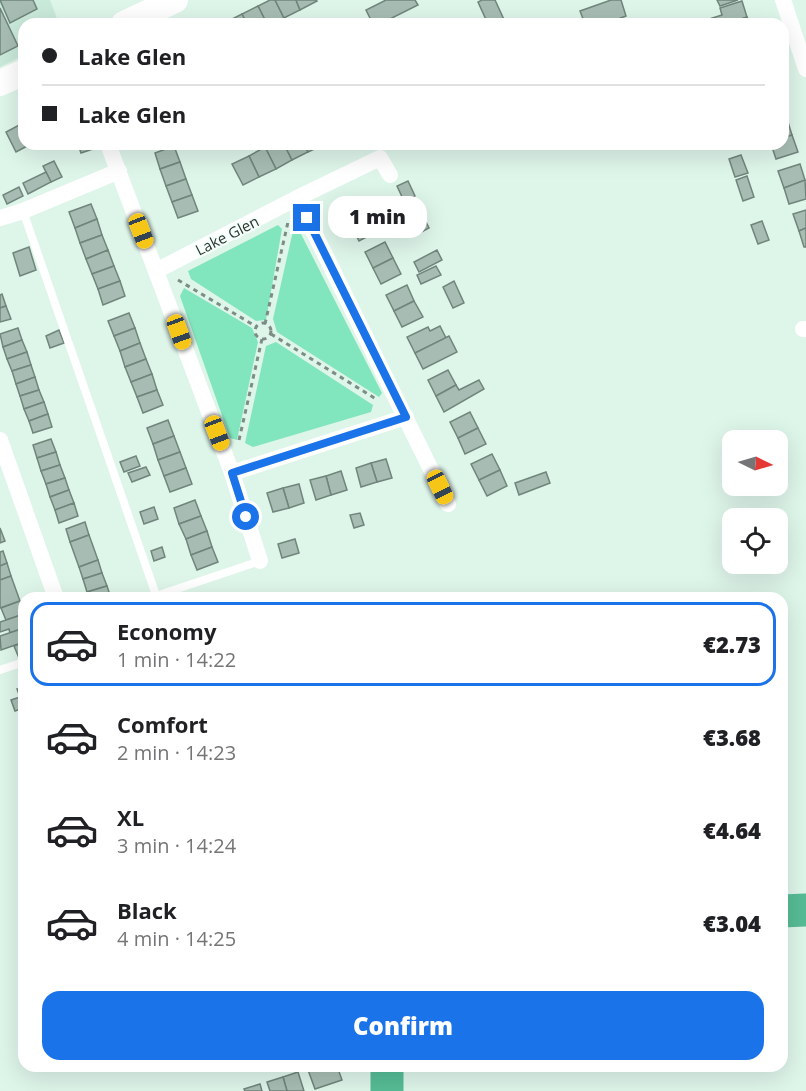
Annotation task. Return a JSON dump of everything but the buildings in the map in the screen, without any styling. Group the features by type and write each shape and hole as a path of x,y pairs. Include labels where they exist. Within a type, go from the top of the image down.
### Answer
{"main road":[{"path":"137,18 175,0"},
{"path":"0,83 18,75"}],"street":[{"path":"783,0 806,69"},
{"path":"110,150 232,473 260,561"},
{"name":"Lake Glen","path":"156,271 380,158 390,175"},
{"path":"0,218 23,211 119,171"},
{"path":"297,198 448,504"},
{"path":"232,473 406,417"},
{"path":"0,440 54,592"}],"lane":[{"path":"23,211 155,592"},
{"path":"171,592 260,561"},
{"path":"0,670 18,664"}],"path":[{"path":"265,324 286,226 297,198"},
{"path":"156,271 182,282 257,327"},
{"path":"257,327 265,324"},
{"path":"265,324 271,329 271,334"},
{"path":"257,327 256,334 262,339"},
{"path":"271,334 406,417"},
{"path":"262,339 271,334"},
{"path":"240,440 262,339"}],"shaded area":[{"path":"0,0 50,0 57,18 18,18 18,58 0,67"}],"green space":[{"path":"278,225 282,229 266,320 256,321 191,279 188,271"},
{"path":"293,231 301,234 382,393 379,397 277,332 273,319"},
{"path":"184,288 252,328 258,342 237,440 230,438 180,296"},
{"path":"276,342 373,405 371,412 253,447 245,443 266,346"}],"waterway":[{"path":"788,911 806,910"},
{"path":"387,1072 387,1091"}],"route":[{"path":"246,517 232,473 406,417 307,218"}]}
